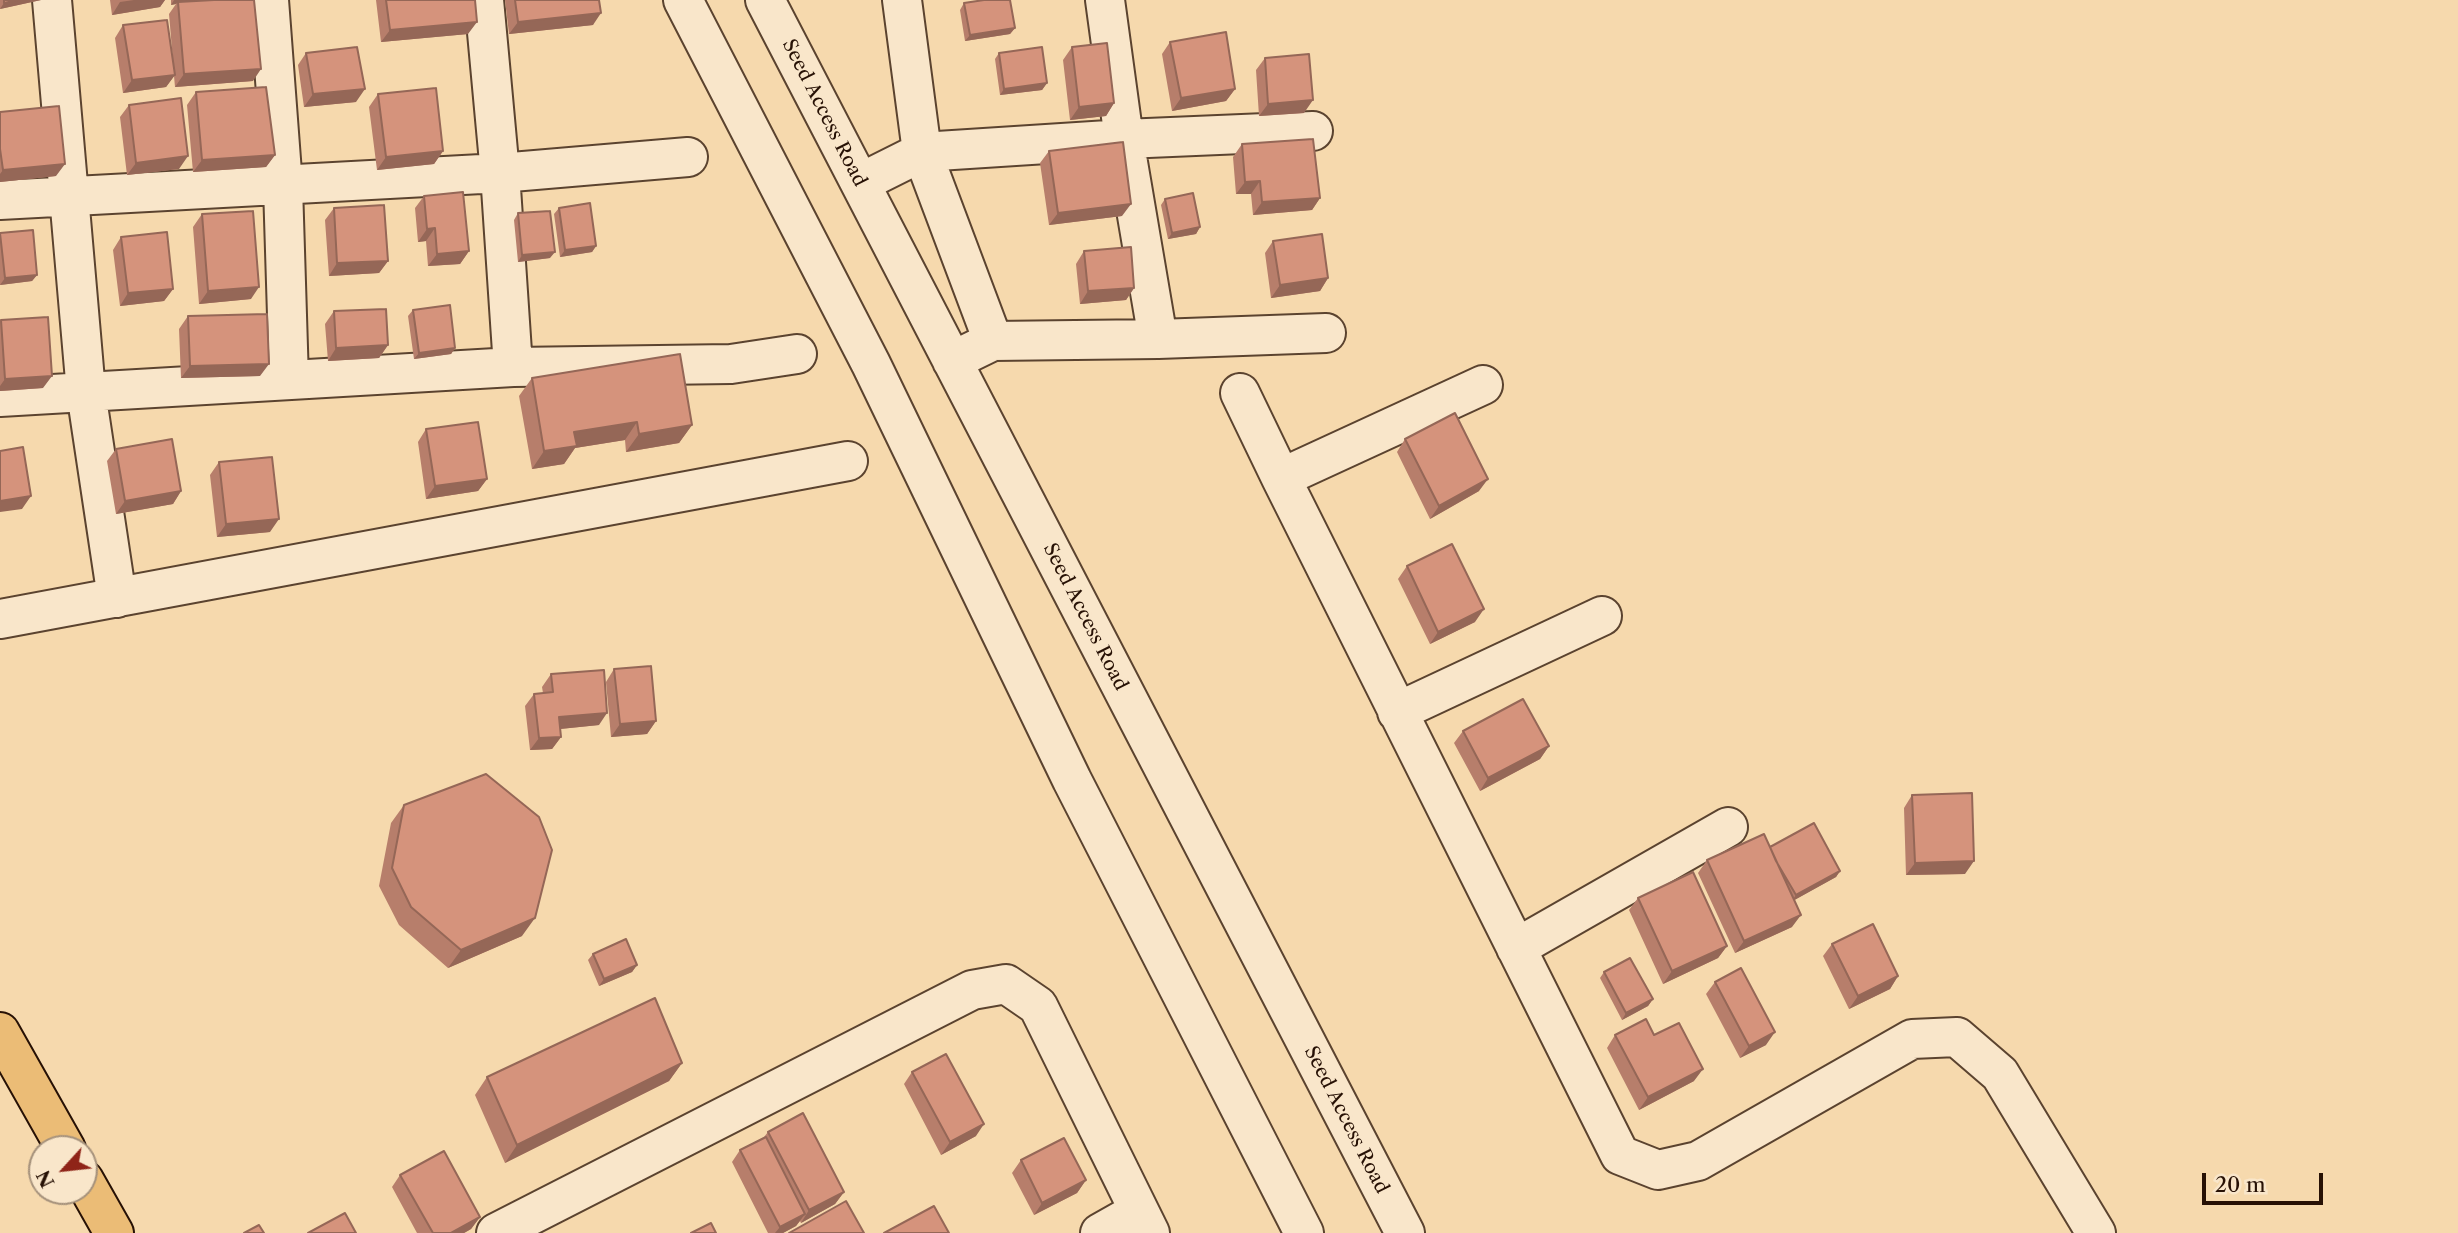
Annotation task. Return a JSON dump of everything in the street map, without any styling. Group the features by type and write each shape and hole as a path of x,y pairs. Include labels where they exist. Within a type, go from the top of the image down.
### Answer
{"main road":[{"path":"0,1032 58,1135"},
{"path":"98,1205 114,1233"}],"street":[{"path":"52,0 86,392 117,598"},
{"path":"269,0 283,186 289,380"},
{"path":"484,0 500,173 513,367"},
{"path":"683,0 871,365 1072,780 1304,1233"},
{"name":"Seed Access Road","path":"765,0 1405,1233"},
{"path":"902,0 922,152 993,341"},
{"path":"1105,0 1124,139 1158,339"},
{"path":"860,183 922,152 1124,139 1312,131"},
{"path":"0,200 500,173 688,157"},
{"path":"952,361 993,341 1326,333"},
{"path":"0,397 513,367 731,364 797,354"},
{"path":"1280,478 1483,385"},
{"path":"1240,393 1280,478 1620,1155 1658,1170 1698,1161 1912,1039 1957,1037 2000,1074 2096,1233"},
{"path":"0,619 848,461"},
{"path":"1397,712 1602,615"},
{"path":"1516,948 1728,827"},
{"path":"495,1233 972,990 1006,984 1038,1006 1144,1222 1100,1233"}],"building":[{"path":"254,0 261,69 184,74 178,2"},
{"path":"386,0 475,0 477,22 390,30"},
{"path":"515,0 599,0 601,13 518,22"},
{"path":"1010,0 1015,28 970,35 964,3"},
{"path":"167,20 175,75 132,80 123,25"},
{"path":"1226,32 1235,89 1181,98 1170,42"},
{"path":"1107,43 1114,103 1079,107 1072,47"},
{"path":"357,47 365,89 313,94 306,53"},
{"path":"1042,47 1047,83 1004,89 999,53"},
{"path":"1309,54 1313,100 1268,104 1265,58"},
{"path":"266,87 275,155 202,160 196,92"},
{"path":"436,88 443,151 386,157 378,94"},
{"path":"181,98 188,156 136,163 129,105"},
{"path":"59,106 65,164 3,170 0,112"},
{"path":"1313,139 1320,198 1262,202 1260,181 1245,182 1242,144"},
{"path":"1123,142 1131,204 1058,213 1049,151"},
{"path":"463,192 469,251 437,254 435,228 427,229 424,196"},
{"path":"1193,193 1200,227 1172,233 1165,199"},
{"path":"590,203 596,246 565,250 559,208"},
{"path":"384,205 388,261 337,263 334,208"},
{"path":"253,211 259,287 208,291 202,214"},
{"path":"550,211 555,252 522,255 518,213"},
{"path":"33,230 37,275 5,278 0,233"},
{"path":"167,232 173,289 128,293 121,237"},
{"path":"1322,234 1328,278 1280,285 1273,241"},
{"path":"1131,247 1134,288 1088,291 1084,251"},
{"path":"450,305 455,348 419,353 413,310"},
{"path":"386,309 388,345 336,348 334,311"},
{"path":"267,314 269,364 190,366 188,316"},
{"path":"48,317 52,376 5,379 1,320"},
{"path":"680,354 692,425 639,434 637,422 574,432 577,446 544,451 532,378"},
{"path":"1455,413 1488,479 1439,506 1405,439"},
{"path":"478,422 487,479 435,486 426,429"},
{"path":"172,439 181,491 125,501 116,449"},
{"path":"23,447 31,496 0,501 0,451"},
{"path":"272,457 279,519 226,524 219,462"},
{"path":"1452,544 1484,609 1438,632 1407,566"},
{"path":"651,666 656,721 620,724 614,669"},
{"path":"604,670 607,713 559,717 561,737 539,738 534,694 553,692 551,674"},
{"path":"1523,699 1549,746 1488,778 1463,731"},
{"path":"486,774 539,817 552,850 535,918 461,950 411,907 392,868 404,805"},
{"path":"1972,793 1974,861 1915,863 1912,795"},
{"path":"1814,823 1840,871 1796,895 1770,847"},
{"path":"1764,834 1801,915 1744,941 1707,860"},
{"path":"1693,872 1727,946 1672,971 1638,898"},
{"path":"1873,924 1898,976 1858,996 1832,944"},
{"path":"626,939 637,965 604,979 593,954"},
{"path":"1630,958 1653,999 1626,1013 1604,972"},
{"path":"1741,968 1775,1032 1749,1046 1715,982"},
{"path":"655,998 682,1063 517,1145 487,1077"},
{"path":"1646,1019 1654,1035 1679,1023 1703,1069 1648,1097 1615,1035"},
{"path":"946,1054 984,1124 950,1142 912,1072"},
{"path":"803,1113 844,1192 809,1210 768,1132"},
{"path":"766,1137 805,1214 780,1227 740,1150"},
{"path":"1064,1138 1086,1180 1042,1203 1021,1160"},
{"path":"444,1151 480,1217 451,1233 433,1233 400,1175"},
{"path":"846,1201 864,1233 789,1233"},
{"path":"934,1206 949,1233 884,1233"},
{"path":"345,1213 356,1233 308,1233"},
{"path":"711,1223 716,1233 691,1233"},
{"path":"259,1225 264,1233 244,1233"}]}
